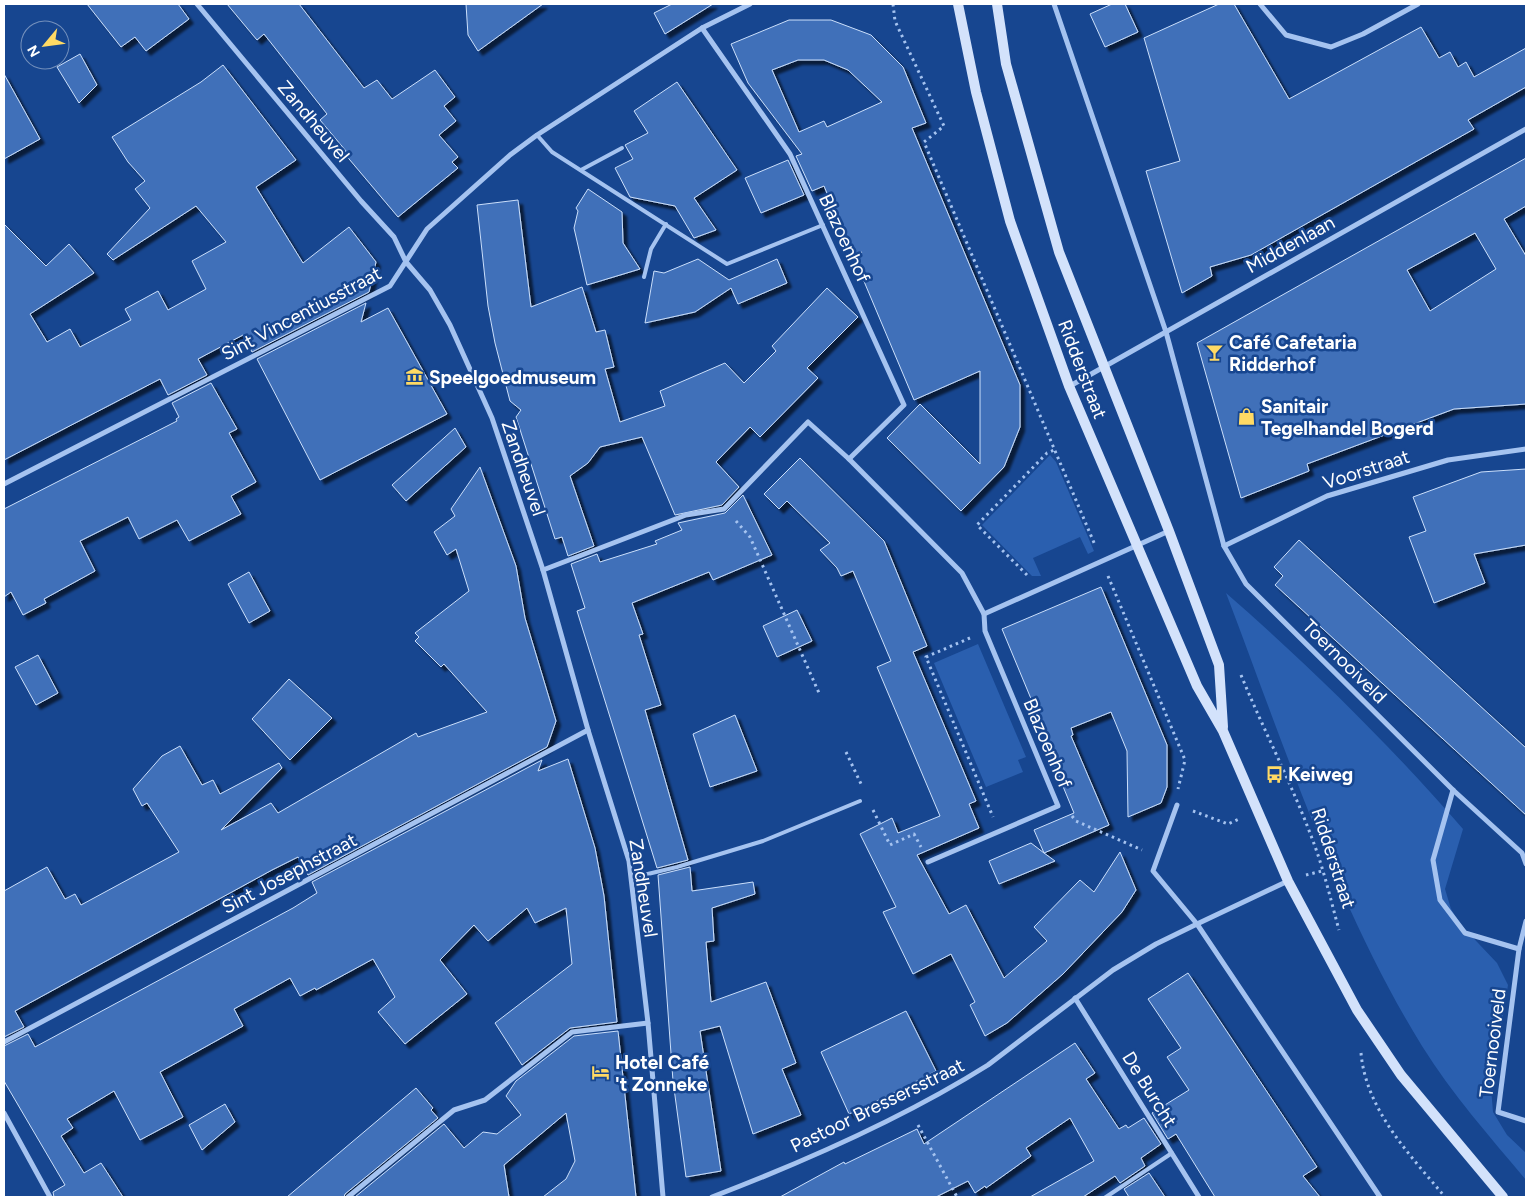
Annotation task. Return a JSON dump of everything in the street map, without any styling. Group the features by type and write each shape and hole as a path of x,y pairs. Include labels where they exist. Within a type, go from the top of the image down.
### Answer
{"street":[{"name":"Zandheuvel","path":"197,4 361,201 394,237 406,262 430,290 450,325 492,418 543,570 588,730 629,861 648,1023 663,1197"},
{"name":"Sint Vincentiusstraat","path":"4,484 390,286 427,229 510,155 537,135 702,28 750,4"},
{"name":"Ridderstraat","path":"958,4 976,92 1010,221 1069,386 1197,686 1224,730 1288,881 1357,1010 1401,1075 1503,1197"},
{"name":"Ridderstraat","path":"997,4 1006,64 1059,252 1169,531 1219,665 1224,730"},
{"path":"1054,4 1166,332 1224,546"},
{"path":"1260,4 1286,35 1331,46 1363,34 1418,4"},
{"name":"Blazoenhof","path":"702,28 790,154 904,405 849,459"},
{"name":"Middenlaan","path":"1069,386 1526,129"},
{"name":"Blazoenhof","path":"724,509 808,422 849,459 962,573 984,614 985,631 1058,806 928,862"},
{"name":"Voorstraat","path":"1224,546 1327,496 1448,460 1526,449"},
{"path":"543,570 686,515 724,509"},
{"path":"984,614 1169,531"},
{"name":"Toernooiveld","path":"1224,546 1246,584 1454,790 1522,853 1526,864"},
{"name":"Sint Josephstraat","path":"4,1042 588,730"},
{"path":"1454,790 1433,860 1440,900 1465,933 1518,949"},
{"path":"1177,805 1153,871 1197,924 1380,1197"},
{"name":"Pastoor Bressersstraat","path":"712,1197 751,1182 910,1110 988,1065 1113,970 1156,944 1288,881"},
{"name":"Toernooiveld","path":"1526,920 1518,949 1498,1112 1526,1121"},
{"name":"De Burcht","path":"1075,998 1199,1197"},
{"path":"348,1197 454,1110 485,1100 572,1032 648,1023"},
{"path":"4,1113 50,1197"}],"lane":[{"path":"537,135 552,152 727,264 823,225"},
{"path":"581,170 622,148"},
{"path":"644,277 651,249 666,224"},
{"path":"631,878 677,867 763,841 860,801"},
{"path":"1106,1197 1172,1153"}],"path":[{"path":"893,4 895,21 944,126 924,142 1185,760 1177,795 1177,805 1228,824 1257,811"},
{"path":"1036,591 1030,579 977,526 1047,453 1054,450"},
{"path":"724,509 750,537 820,693"},
{"path":"985,631 926,657 1000,831"},
{"name":"Ridderstraat","path":"1239,670 1259,720 1281,762 1314,843 1341,937"},
{"path":"846,752 865,792"},
{"path":"1058,806 1069,811 1076,821 1158,856"},
{"path":"873,809 890,845 914,834 928,862"},
{"path":"1360,1050 1362,1069 1379,1110 1396,1138 1444,1197"},
{"path":"910,1110 957,1197"}],"shaded area":[{"path":"1050,455 1056,462 1094,551 1088,554 1080,537 1033,558 1041,576 1032,576 982,525"},
{"path":"1226,593 1349,707 1463,829 1445,889 1451,909 1461,925 1497,963 1508,985 1491,1088 1493,1112 1507,1135 1526,1153 1526,1180 1446,1081 1422,1046 1392,994 1364,939 1314,825"},
{"path":"978,644 1026,757 1018,760 1023,772 986,787 934,663"}],"building":[{"path":"87,4 178,4 189,19 146,51 135,37 121,47"},
{"path":"227,4 299,4 364,88 377,80 392,99 435,70 455,97 444,106 456,121 439,135 458,157 452,162 458,168 398,217 344,153 346,151 320,120 327,114 264,34 257,40"},
{"path":"466,4 543,4 478,51 468,35"},
{"path":"672,4 713,4 665,34 654,13"},
{"path":"1112,4 1125,4 1138,32 1105,47 1090,14"},
{"path":"1219,4 1234,4 1289,99 1421,27 1439,58 1450,52 1458,67 1466,62 1474,77 1526,48 1526,87 1468,120 1474,129 1251,255 1210,267 1212,276 1182,293 1146,171 1180,161 1144,38"},
{"path":"789,20 831,20 871,35 903,67 926,123 912,128 1020,385 1020,427 1004,467 961,511 887,438 920,404 980,464 980,371 914,400 855,260 862,252 853,256 824,186 812,191 796,156 802,154 748,83 731,44","holes":["798,60 824,60 848,70 882,102 827,127 824,121 799,132 772,70"]},
{"path":"80,54 97,85 79,103 59,70 70,70 70,60"},
{"path":"223,65 296,160 256,187 303,263 349,227 376,262 369,292 252,352 243,335 198,359 207,375 168,395 160,379 4,460 4,224 46,266 69,244 94,273 30,314 47,342 70,329 80,347 131,320 125,309 158,291 168,310 206,289 192,261 226,242 196,206 113,260 107,254 150,208 135,189 145,181 128,162 112,137 201,82"},
{"path":"4,74 40,139 4,159"},
{"path":"677,82 737,170 694,198 716,230 694,238 675,206 630,197 615,168 633,159 625,145 648,133 634,111"},
{"path":"1526,158 1526,206 1504,219 1526,256 1526,404 1454,409 1307,464 1309,471 1241,498 1197,343","holes":["1475,233 1496,269 1430,311 1407,270"]},
{"path":"788,160 804,195 761,213 745,178"},
{"path":"588,189 622,212 623,243 640,269 587,285 574,228 578,211 576,208"},
{"path":"518,200 531,307 582,287 596,332 605,330 614,367 605,369 620,422 665,406 660,391 725,363 744,383 776,351 772,346 827,288 858,317 807,368 818,378 760,437 750,427 716,462 739,487 722,505 675,515 642,437 600,447 588,463 570,476 594,546 568,556 562,537 555,539 516,417 521,410 510,401 495,343 488,306 477,205"},
{"path":"698,259 729,280 777,259 787,283 738,304 731,288 695,312 645,323 654,271 664,273"},
{"path":"366,303 361,322 388,308 447,414 320,480 257,359"},
{"path":"211,383 237,429 229,433 256,482 231,496 241,514 189,541 177,520 139,539 128,517 80,541 95,571 44,599 46,603 23,615 11,592 4,597 4,509 177,421 176,419 179,417 172,403"},
{"path":"455,428 466,447 406,501 392,485"},
{"path":"800,458 884,541 927,646 913,652 976,801 969,804 979,828 917,855 949,914 966,905 1004,978 1047,941 1034,927 1080,880 1094,892 1120,852 1136,890 1122,912 1063,974 1007,1023 985,1036 970,1005 975,1002 951,954 913,974 883,912 896,907 860,834 892,818 898,833 940,816 877,667 891,661 853,571 841,576 837,568 820,550 830,543 787,501 779,509 764,494"},
{"path":"480,467 516,566 525,618 556,721 547,747 308,875 298,857 272,870 15,1011 24,1027 4,1037 4,891 47,867 65,899 75,894 81,905 179,852 147,803 142,806 133,789 162,756 180,746 202,785 213,780 220,794 279,763 282,768 221,830 271,803 278,813 416,733 418,737 487,712 444,664 441,667 415,641 419,637 415,633 469,591 456,549 447,555 434,532 455,516 451,509"},
{"path":"1526,469 1526,545 1474,554 1485,583 1434,603 1409,537 1426,531 1413,497 1481,472"},
{"path":"743,495 772,555 713,580 709,572 632,603 643,634 639,635 661,705 645,710 688,860 657,868 577,611 585,608 571,564 597,554 600,562 657,544 655,541 682,530 678,523 725,513"},
{"path":"1299,540 1526,748 1526,815 1275,585 1283,576 1274,567"},
{"path":"249,572 270,611 249,623 228,584"},
{"path":"1101,587 1167,745 1167,787 1161,803 1128,817 1127,751 1111,712 1071,728 1073,735 1071,736 1109,825 1044,853 1034,830 1074,813 1050,755 1054,754 1002,629"},
{"path":"797,610 812,641 777,657 763,626"},
{"path":"38,655 58,693 36,705 15,667"},
{"path":"289,679 332,718 290,760 252,719"},
{"path":"735,715 757,771 710,787 693,734"},
{"path":"568,759 595,848 604,896 617,1022 570,1028 522,1065 495,1023 572,964 566,908 535,923 527,908 488,941 474,925 440,960 467,994 405,1044 378,1012 395,997 373,959 316,990 315,988 300,996 290,978 234,1009 243,1026 160,1072 183,1117 140,1140 114,1091 67,1119 73,1128 61,1136 84,1173 101,1163 123,1197 54,1197 53,1192 65,1185 4,1081 4,1046 28,1034 35,1047 293,908 317,893 312,882 542,760 538,771"},
{"path":"1031,843 1055,861 999,884 989,861"},
{"path":"690,867 692,891 753,882 755,894 712,908 714,941 706,942 711,1002 766,982 796,1063 782,1069 801,1115 753,1134 720,1026 700,1031 721,1171 686,1177 673,1081 658,875"},
{"path":"1188,973 1317,1167 1303,1176 1320,1197 1215,1197 1176,1134 1168,1139 1152,1113 1189,1090 1167,1057 1181,1048 1148,999"},
{"path":"906,1011 936,1071 849,1114 821,1052"},
{"path":"618,1031 636,1197 543,1197 566,1179 575,1161 566,1113 504,1165 509,1197 355,1197 444,1124 464,1148 483,1132 497,1134 521,1115 506,1096 516,1081 574,1036"},
{"path":"1075,1043 1095,1073 1086,1079 1119,1129 1126,1125 1128,1128 1144,1118 1161,1144 1141,1158 1145,1166 1120,1183 1115,1176 1083,1197 1030,1197 1094,1161 1070,1118 1026,1148 1031,1156 986,1188 985,1186 975,1193 968,1181 936,1197 780,1197 844,1162 845,1164 917,1129 924,1144"},
{"path":"416,1088 433,1108 431,1110 438,1118 345,1194 344,1197 287,1197"},
{"path":"225,1104 235,1122 202,1150 189,1125"},
{"path":"1149,1173 1165,1197 1129,1197 1124,1189"}],"place":[{"name":"Café Cafetaria Ridderhof","path":"1215,353"},
{"name":"Speelgoedmuseum","path":"415,377"},
{"name":"Sanitair Tegelhandel Bogerd","path":"1247,417"},
{"name":"Keiweg","path":"1274,774"},
{"name":"Hotel Café 't Zonneke","path":"601,1073"}]}
